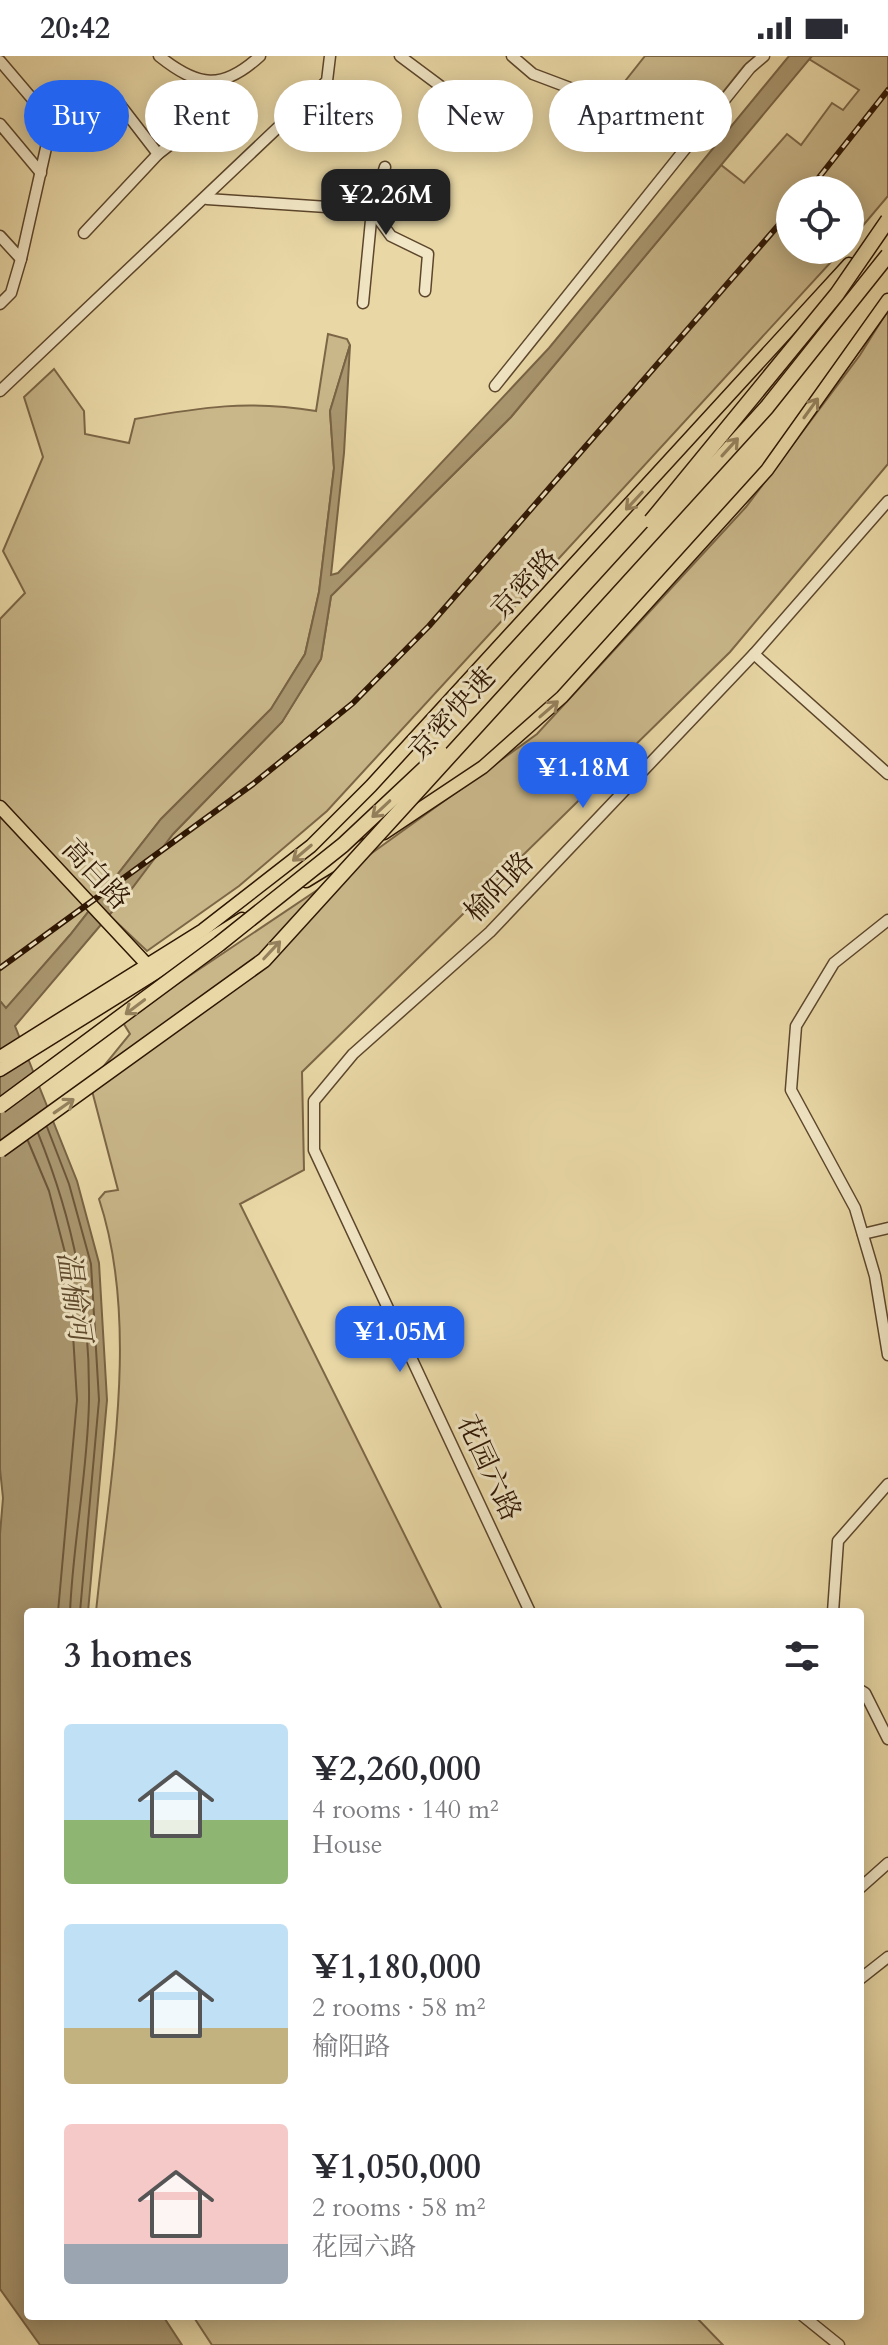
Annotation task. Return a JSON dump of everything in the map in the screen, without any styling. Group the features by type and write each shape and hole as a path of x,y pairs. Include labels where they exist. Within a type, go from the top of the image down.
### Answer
{"highway":[{"name":"京密快速","path":"0,1106 219,944 343,845 451,743 572,617 837,294 888,220"},
{"name":"京密快速","path":"0,1150 264,960 767,407 888,255"}],"main road":[{"name":"京密路","path":"153,970 311,846 371,786 841,277 888,211"},
{"name":"京密路","path":"0,1057 62,1025 483,767 562,697 767,470 888,300"},
{"name":"高白路","path":"0,807 153,970"},
{"name":"京密路","path":"0,1070 62,1025"}],"street":[{"path":"159,56 184,76 207,80"},
{"path":"223,80 245,70 260,56"},
{"path":"0,391 207,199 327,81 330,56"},
{"path":"400,56 432,80"},
{"path":"512,56 533,74 549,80"},
{"path":"495,386 750,68 764,56"},
{"path":"0,61 46,115 48,139 21,259 11,293 0,304"},
{"path":"129,116 158,154"},
{"path":"0,124 41,173"},
{"path":"84,233 161,152"},
{"path":"363,303 372,210 385,167"},
{"path":"207,199 372,210"},
{"path":"372,210 391,236 428,254 425,291"},
{"path":"0,236 21,259"},
{"name":"榆阳路","path":"311,1125 314,1101 353,1054 490,932 754,654 888,501"},
{"path":"754,654 888,774"},
{"path":"888,920 834,963 796,1026 791,1090 855,1208 875,1276 888,1355"},
{"name":"花园六路","path":"311,1125 314,1150 528,1608"},
{"path":"863,1234 888,1228"},
{"path":"833,1608 838,1541 888,1484"},
{"path":"864,1692 888,1739"},
{"path":"864,1884 888,1863"},
{"path":"864,1976 888,1957"},
{"path":"808,2320 839,2345"}],"shaded area":[{"path":"645,56 756,56 732,81 626,80"},
{"path":"812,56 888,56 888,196 864,224 864,176 776,176 776,264 829,264 327,811 239,886 147,951 109,915 173,834 282,722 321,659 331,596 511,417 721,165 744,183 787,134 801,145 832,103 843,110 859,90 809,59"},
{"path":"888,310 888,464 730,652 302,1072 304,1170 240,1204 441,1608 96,1608 114,1457 120,1351 118,1299 111,1248 99,1199 105,1192 118,1190 90,1083 130,1034 122,1021 365,858 537,734 746,507 860,355"},
{"path":"328,334 347,339 350,345 330,411 334,468 319,592 305,654 271,709 161,819 70,935 6,1009 0,1001 0,619 25,593 3,551 43,457 24,397 54,369 84,411 85,434 129,443 135,419 204,408 246,406 316,411"},
{"path":"196,2320 699,2320 723,2345 212,2345"}],"water":[{"path":"789,56 812,56 732,152 732,125"},
{"name":"温榆河","path":"710,152 732,152 511,417 331,596 321,659 282,722 173,834 133,887 15,1026 77,1181 99,1263 107,1400 88,1608 24,1608 24,2320 166,2320 182,2345 40,2345 0,2289 0,1534 3,1498 0,1469 0,1001 6,1008 70,935 161,819 271,709 305,654 319,592 334,468 330,411 350,345 344,453 331,575 338,573 549,348"}],"railway":[{"path":"820,176 888,90"},
{"path":"0,968 253,784 353,703 429,626 776,228"}]}
